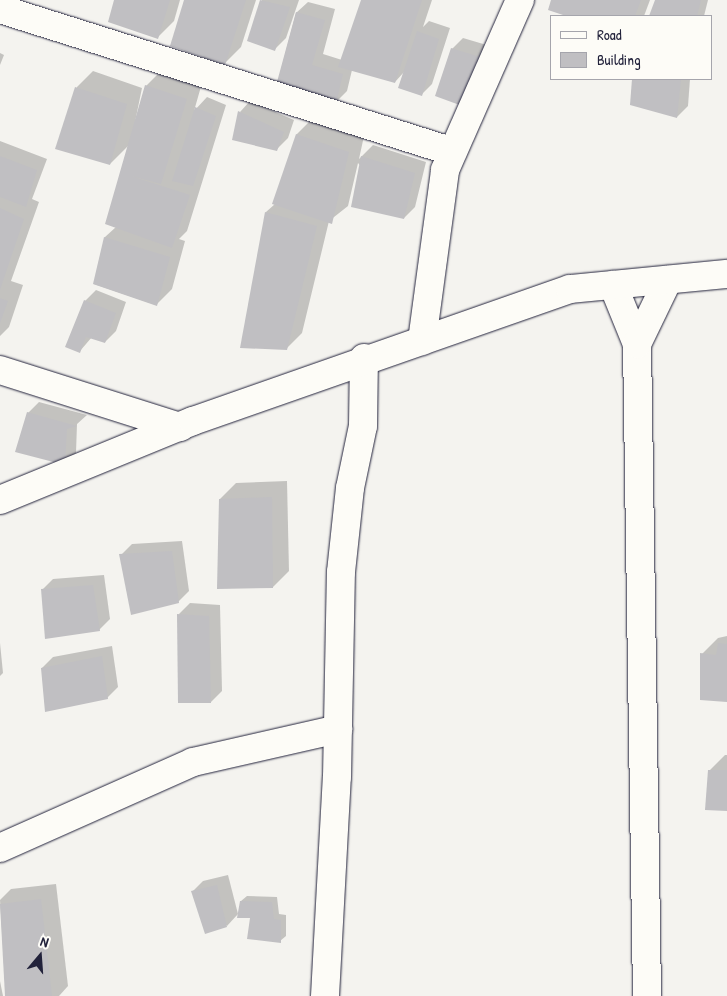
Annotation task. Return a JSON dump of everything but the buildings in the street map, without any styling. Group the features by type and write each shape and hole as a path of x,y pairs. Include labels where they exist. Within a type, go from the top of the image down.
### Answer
{"street":[{"path":"422,341 451,151 520,0"},
{"path":"0,10 451,151"},
{"path":"0,500 180,427 364,358 422,341 570,289 727,274"},
{"path":"637,344 668,280"},
{"path":"613,285 637,344 647,996"},
{"path":"325,996 338,729 341,572 350,488 363,426 364,358"},
{"path":"0,370 180,427"},
{"path":"0,848 193,762 338,729"}]}
